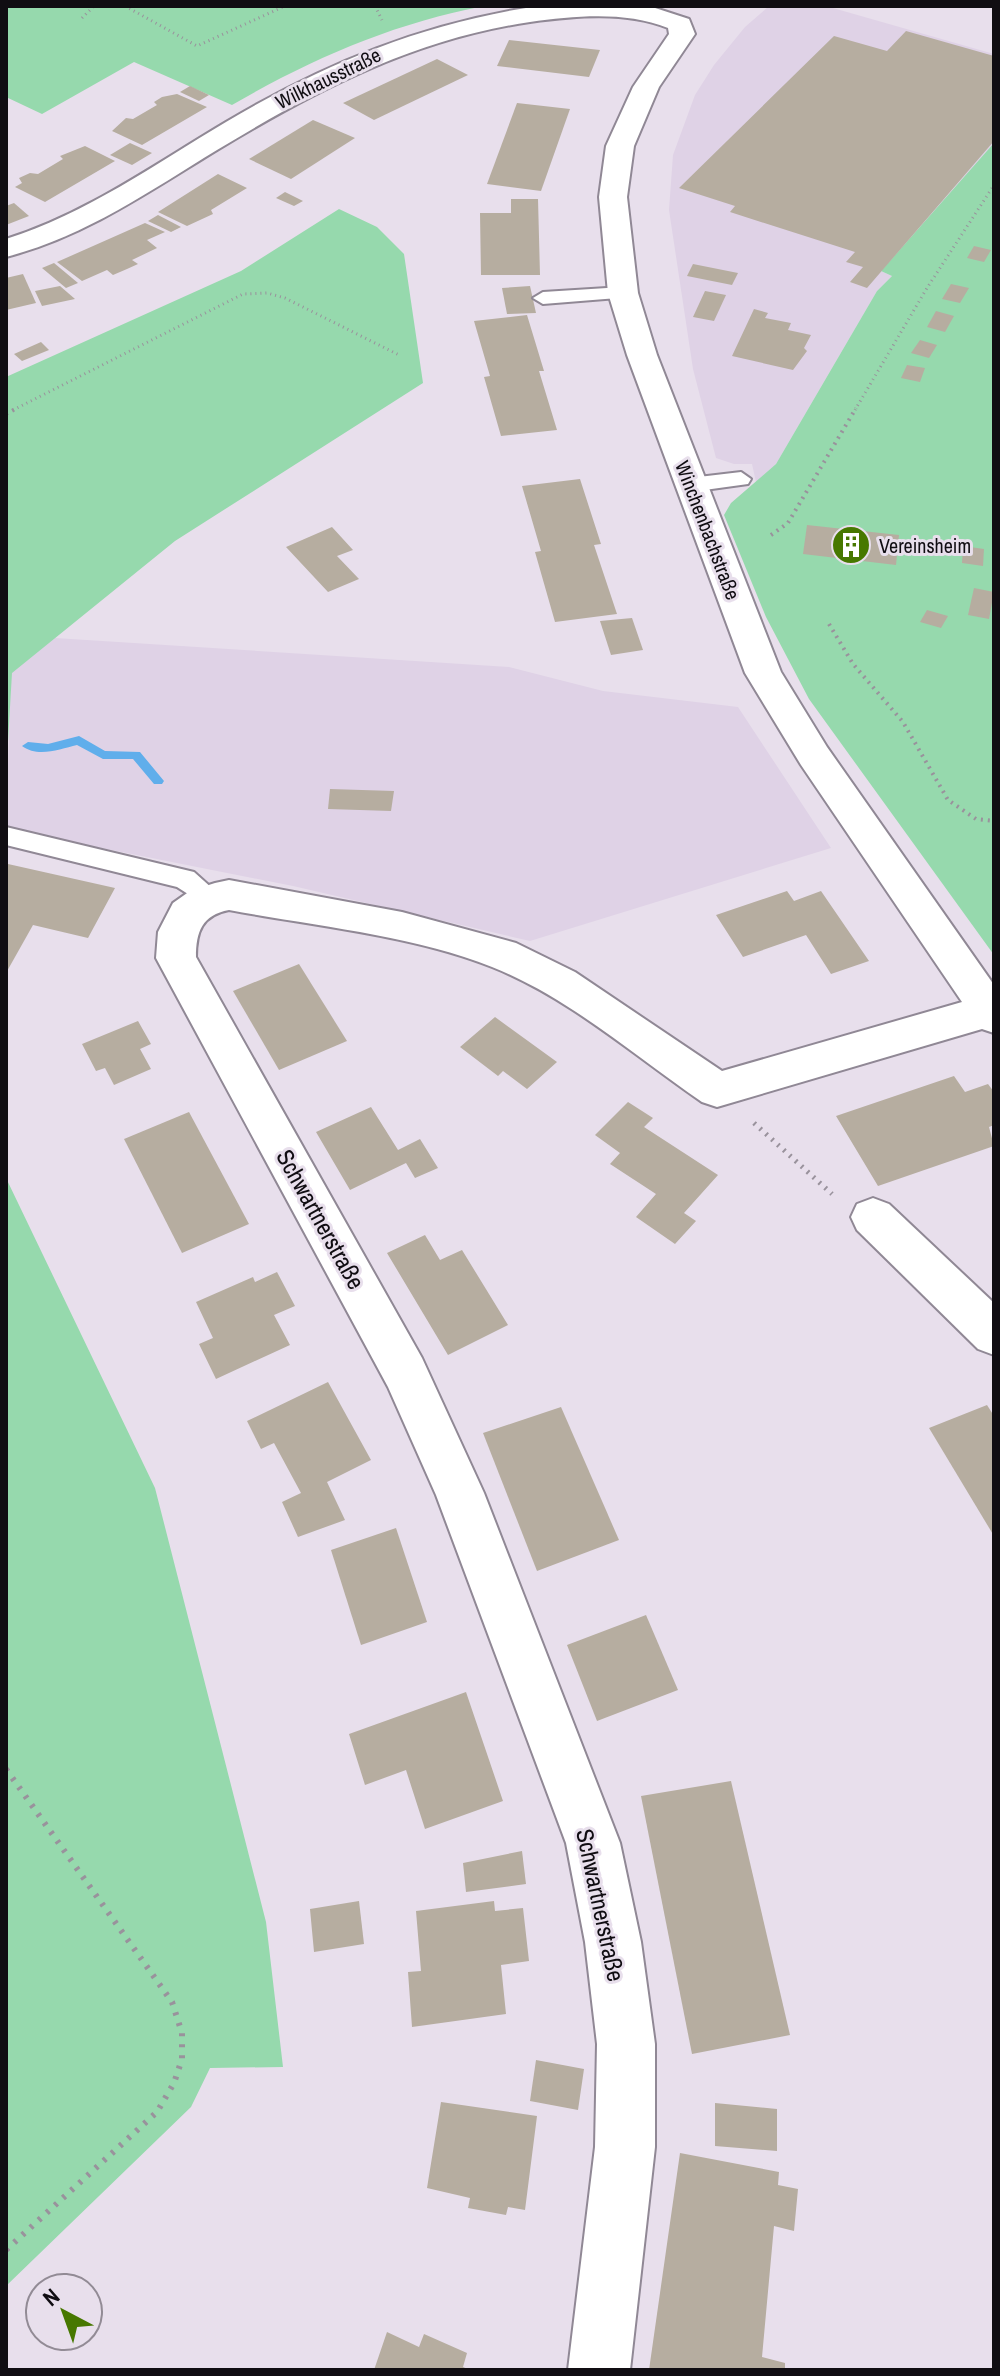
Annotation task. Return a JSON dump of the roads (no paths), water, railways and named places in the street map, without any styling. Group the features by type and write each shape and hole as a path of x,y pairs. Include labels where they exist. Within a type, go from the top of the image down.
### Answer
{"street":[{"name":"Wilkhausstraße","path":"6,248 86,218 292,94 341,67 401,43 457,27 572,10 616,9 668,18 692,15"},
{"name":"Winchenbachstraße","path":"692,15 646,87 620,146 613,197 623,293 690,485 763,673 814,756 992,1014"},
{"path":"210,898 229,895 325,912 402,927 502,954 561,983 717,1090 992,1014"},
{"name":"Schwartnerstraße","path":"210,898 193,907 184,918 175,937 176,958 405,1373 460,1493 593,1843 613,1942 626,2044 625,2147 599,2370"},
{"path":"873,1217 941,1279 994,1334"}],"lane":[{"path":"543,298 623,293"},
{"path":"690,485 741,479"},
{"path":"6,836 185,879 210,898"}],"waterway":[{"path":"28,746 48,748 79,740 103,755 136,755 158,781"}],"place":[{"name":"Vereinsheim","path":"851,545"}]}
